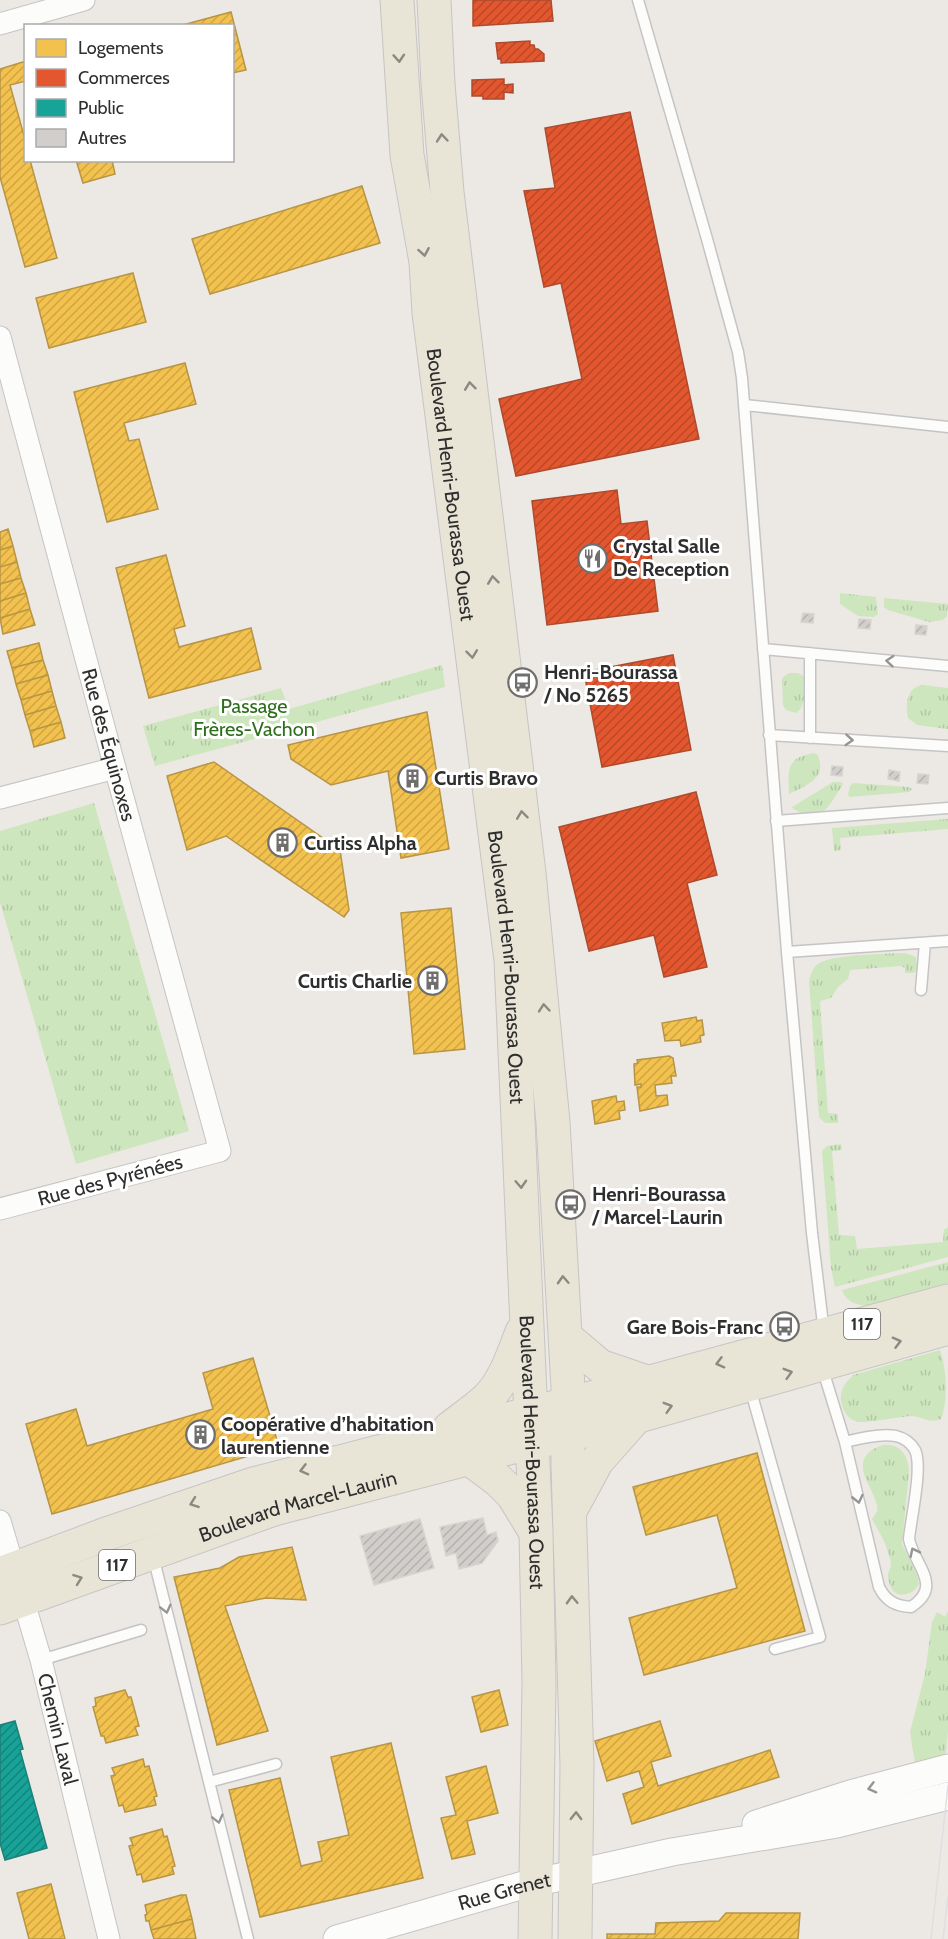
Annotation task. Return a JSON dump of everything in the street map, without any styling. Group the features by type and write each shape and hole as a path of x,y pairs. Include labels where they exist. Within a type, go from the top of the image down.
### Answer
{"main road":[{"name":"Boulevard Henri-Bourassa Ouest","path":"397,0 407,155 426,262 429,313 510,960 536,1532 539,1682 535,1939"},
{"name":"Boulevard Henri-Bourassa Ouest","path":"434,0 447,192 541,983 553,1122 567,1338 567,1435 576,1706 574,1939"},
{"name":"Boulevard Marcel-Laurin","path":"9,1587 235,1489 442,1434 532,1427 567,1435 636,1417 749,1385 822,1349 948,1301"},
{"path":"442,1434 480,1406 495,1389 506,1371 525,1325"},
{"name":"Boulevard Marcel-Laurin","path":"9,1587 153,1552 274,1509 470,1459 532,1427 568,1403 647,1382 948,1328"},
{"path":"567,1338 600,1366 647,1382"},
{"path":"570,1511 597,1461 636,1417"},
{"path":"470,1459 498,1480 513,1495 536,1532"}],"street":[{"path":"0,24 84,0"},
{"name":"Rue des Équinoxes","path":"0,337 220,1151"},
{"path":"0,798 115,768"},
{"name":"Rue des Pyrénées","path":"0,1209 220,1151"},
{"name":"Chemin Laval","path":"0,1521 9,1587 41,1660 110,1939"},
{"name":"Rue Grenet","path":"672,1852 832,1799 948,1768"},
{"name":"Rue Grenet","path":"338,1939 502,1891 672,1852 837,1824 948,1796"}],"lane":[{"path":"638,0 738,352 745,405 776,821 822,1349 879,1587 892,1603 911,1607 920,1601 926,1591 926,1579 911,1550 909,1539 918,1469 915,1450 908,1441 895,1436 861,1438 845,1442"},
{"path":"745,405 948,427"},
{"path":"763,649 948,666"},
{"path":"810,653 810,738"},
{"path":"769,735 948,746"},
{"path":"776,821 948,808"},
{"path":"787,952 948,941"},
{"path":"921,990 925,943"},
{"path":"749,1385 820,1637 775,1649"},
{"path":"153,1552 248,1939"},
{"path":"41,1660 141,1630"},
{"path":"209,1782 276,1764"}],"green space":[{"path":"840,593 876,597 878,614 874,617 858,616 840,604"},
{"path":"884,598 948,604 947,616 943,620 929,622 888,610 884,607"},
{"name":"Passage Frères-Vachon","path":"442,665 445,687 155,766 143,726 281,688 289,709"},
{"path":"789,673 798,673 805,677 802,706 796,713 786,710 783,705 782,680"},
{"path":"922,685 948,688 948,729 917,725 908,718 908,697 913,689"},
{"path":"814,753 818,755 819,773 807,784 789,794 791,766 798,758"},
{"path":"833,782 843,784 825,810 817,814 808,814 792,807"},
{"path":"853,783 912,789 909,792 850,797 848,795"},
{"path":"94,803 189,1131 76,1164 0,902 0,831"},
{"path":"948,819 948,829 840,838 841,850 834,851 832,828"},
{"path":"905,953 916,957 917,969 914,973 905,973 905,968 901,966 850,970 848,979 838,987 831,998 820,1001 828,1113 838,1114 838,1123 825,1123 819,1117 809,980 812,971 818,964 835,958"},
{"path":"841,1144 842,1150 832,1151 839,1235 855,1236 857,1249 943,1242 944,1230 948,1227 948,1257 835,1287 831,1268 822,1151 827,1146"},
{"path":"948,1262 948,1283 888,1301 865,1305 856,1304 846,1297 842,1290"},
{"path":"940,1350 946,1385 941,1419 933,1421 911,1416 858,1422 852,1420 846,1413 841,1401 841,1393 853,1375"},
{"path":"883,1445 899,1448 909,1466 902,1544 919,1584 909,1594 904,1595 896,1593 890,1585 888,1577 891,1560 872,1519 877,1511 877,1503 863,1467 864,1459 870,1451"},
{"path":"948,1611 948,1731 945,1761 916,1769 910,1732 925,1674 932,1622 937,1612 945,1617"}],"building: Logements":[{"path":"231,12 246,70 234,73 234,24 186,24"},
{"path":"24,62 24,82 10,85 24,136 24,162 31,162 57,258 25,267 0,177 0,69"},
{"path":"77,162 112,162 115,174 83,183"},
{"path":"362,186 380,243 210,294 192,239"},
{"path":"133,273 146,322 49,348 36,298"},
{"path":"185,363 196,404 124,423 129,441 139,439 158,509 107,522 74,392"},
{"path":"8,529 13,546 0,550 0,532"},
{"path":"13,546 17,562 0,567 0,550"},
{"path":"166,555 185,626 174,629 179,647 251,628 261,669 149,698 116,568"},
{"path":"17,562 21,578 0,584 0,567"},
{"path":"21,578 26,593 0,601 0,584"},
{"path":"26,593 30,609 0,618 0,601"},
{"path":"30,609 35,625 3,634 0,618"},
{"path":"39,643 43,660 12,668 7,651"},
{"path":"43,660 48,675 16,684 12,668"},
{"path":"48,675 52,691 21,700 16,684"},
{"path":"52,691 56,706 25,715 21,700"},
{"path":"56,706 61,722 30,731 25,715"},
{"name":"Curtis Bravo","path":"427,712 449,849 401,858 388,771 331,785 291,759 288,745"},
{"path":"61,722 65,738 34,747 30,731"},
{"name":"Curtiss Alpha","path":"214,762 340,850 349,910 344,917 226,836 187,850 167,776"},
{"name":"Curtis Charlie","path":"451,908 465,1049 414,1054 401,913"},
{"path":"696,1017 697,1021 702,1020 704,1035 700,1036 701,1042 681,1046 680,1040 665,1041 662,1023"},
{"path":"669,1056 673,1058 676,1076 671,1076 672,1083 655,1085 656,1096 667,1095 668,1105 640,1111 637,1087 641,1087 641,1084 635,1085 634,1064 638,1063 637,1060"},
{"path":"616,1096 617,1102 624,1101 625,1110 619,1111 620,1119 595,1124 592,1101"},
{"name":"Coopérative d’habitation laurentienne","path":"253,1358 279,1447 52,1514 26,1424 76,1409 87,1446 213,1409 203,1373"},
{"path":"757,1453 805,1631 644,1675 629,1618 737,1588 717,1515 646,1535 633,1487"},
{"path":"292,1547 306,1600 266,1598 225,1606 268,1731 217,1745 174,1577 220,1568 239,1557"},
{"path":"125,1690 128,1697 131,1697 139,1726 135,1727 138,1735 106,1743 104,1736 101,1736 93,1707 96,1706 95,1698"},
{"path":"499,1690 508,1725 481,1732 472,1697"},
{"path":"660,1721 671,1756 651,1762 658,1786 770,1750 779,1777 632,1824 623,1794 644,1787 639,1771 607,1781 595,1741"},
{"path":"391,1743 423,1878 260,1917 229,1790 280,1778 301,1866 322,1861 318,1842 349,1835 331,1757"},
{"path":"143,1759 145,1767 149,1766 157,1796 154,1797 156,1805 125,1812 123,1805 119,1806 111,1776 115,1775 112,1768"},
{"path":"486,1766 498,1813 467,1821 475,1854 452,1859 441,1818 456,1815 446,1777"},
{"path":"162,1829 164,1837 167,1836 175,1866 172,1867 174,1874 143,1882 141,1874 137,1875 129,1846 133,1845 130,1838"},
{"path":"51,1884 65,1939 29,1939 17,1893"},
{"path":"186,1895 192,1919 151,1930 149,1921 146,1921 145,1905"},
{"path":"726,1913 800,1913 798,1939 607,1939 607,1934 655,1934 656,1923 719,1921"},
{"path":"192,1919 196,1939 154,1939 151,1930"}],"building: Commerces":[{"path":"473,0 551,0 553,21 473,26"},
{"path":"530,41 530,45 534,45 535,49 544,54 544,61 501,63 501,59 498,59 496,43"},
{"path":"504,79 504,85 513,84 513,93 504,92 504,99 483,99 483,96 472,96 472,80"},
{"path":"630,112 699,439 516,476 499,399 582,379 561,283 544,287 524,191 555,188 545,128"},
{"path":"617,490 621,524 647,521 658,611 547,625 532,501"},
{"path":"673,655 691,750 602,767 584,672"},
{"path":"696,792 717,875 687,883 707,967 664,977 654,935 589,951 559,827"}],"building: Public":[{"path":"15,1721 23,1749 20,1750 47,1848 5,1860 0,1843 0,1725"}],"building: Autres":[{"path":"803,613 814,614 813,623 801,622"},
{"path":"859,619 871,620 870,629 858,628"},
{"path":"916,625 927,626 926,635 915,634"},
{"path":"832,766 843,767 842,776 831,775"},
{"path":"889,770 900,772 899,781 888,779"},
{"path":"918,774 929,775 928,784 917,783"},
{"path":"483,1518 487,1535 496,1532 498,1541 482,1563 459,1569 456,1553 446,1556 440,1527"},
{"path":"420,1519 434,1568 374,1585 360,1536"}],"tram line":[{"path":"931,1939 948,1786"},
{"path":"943,1939 948,1897"}],"place":[{"name":"Crystal Salle De Reception","path":"592,558"},
{"name":"Henri-Bourassa / No 5265","path":"523,683"},
{"name":"Curtis Bravo","path":"413,778"},
{"name":"Curtiss Alpha","path":"283,843"},
{"name":"Curtis Charlie","path":"433,981"},
{"name":"Henri-Bourassa / Marcel-Laurin","path":"571,1205"},
{"name":"Gare Bois-Franc","path":"784,1327"},
{"name":"Coopérative d’habitation laurentienne","path":"200,1435"}]}
